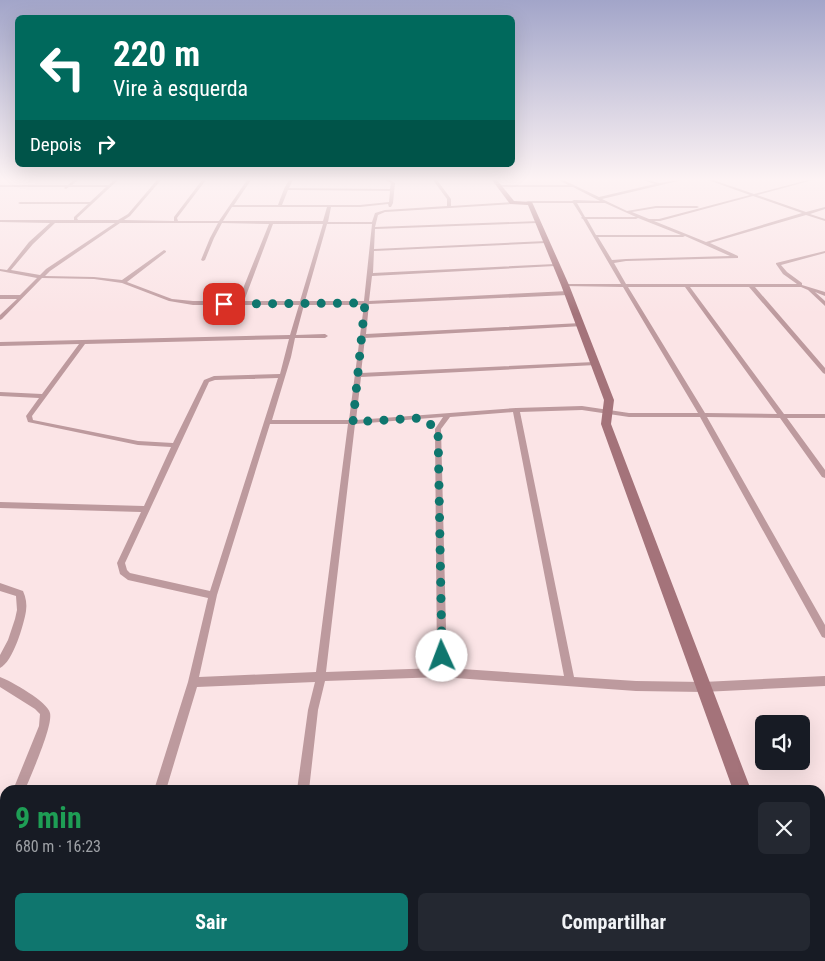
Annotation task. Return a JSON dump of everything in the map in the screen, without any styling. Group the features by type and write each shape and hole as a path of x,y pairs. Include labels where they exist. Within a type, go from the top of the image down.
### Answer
{"street":[{"path":"8,271 31,243 50,225"},
{"path":"95,225 102,232"},
{"path":"0,318 41,277 112,225"},
{"path":"203,260 206,247 219,225"},
{"path":"240,304 271,225"},
{"path":"162,785 193,682 213,595 282,376 325,225"},
{"path":"345,225 421,225"},
{"path":"539,225 567,289 609,400 606,424 740,785"},
{"path":"587,225 703,416 825,634"},
{"path":"608,260 735,258 732,254 664,225"},
{"path":"706,243 766,225"},
{"path":"304,785 313,710 322,676 353,422 365,303 370,275 373,226"},
{"path":"595,236 687,236"},
{"path":"372,250 546,242"},
{"path":"123,282 164,251"},
{"path":"825,252 778,264 785,273 825,304"},
{"path":"370,275 555,265"},
{"path":"0,270 41,277 94,278 123,282 176,301 240,304 365,303 625,286 804,286 825,294"},
{"path":"686,285 825,475"},
{"path":"750,285 825,372"},
{"path":"0,297 21,297"},
{"path":"362,336 581,325"},
{"path":"0,344 325,336"},
{"path":"83,342 28,419 32,423 138,443 173,445"},
{"path":"357,375 594,364"},
{"path":"213,595 138,579 123,572 121,563 148,509 173,445 206,381 214,378 282,376"},
{"path":"0,394 44,396"},
{"path":"267,422 353,422 516,410 582,408 629,415 825,416"},
{"path":"516,410 570,681"},
{"path":"442,672 438,429 447,416"},
{"path":"420,418 438,429"},
{"path":"0,505 148,509"},
{"path":"0,587 20,594 23,608 0,663"},
{"path":"193,682 442,672 636,686 703,687 825,681"},
{"path":"0,682 39,705 45,713 44,726 21,785"}],"route":[{"path":"224,304 365,303 353,422 420,418 438,429 442,656"}]}
